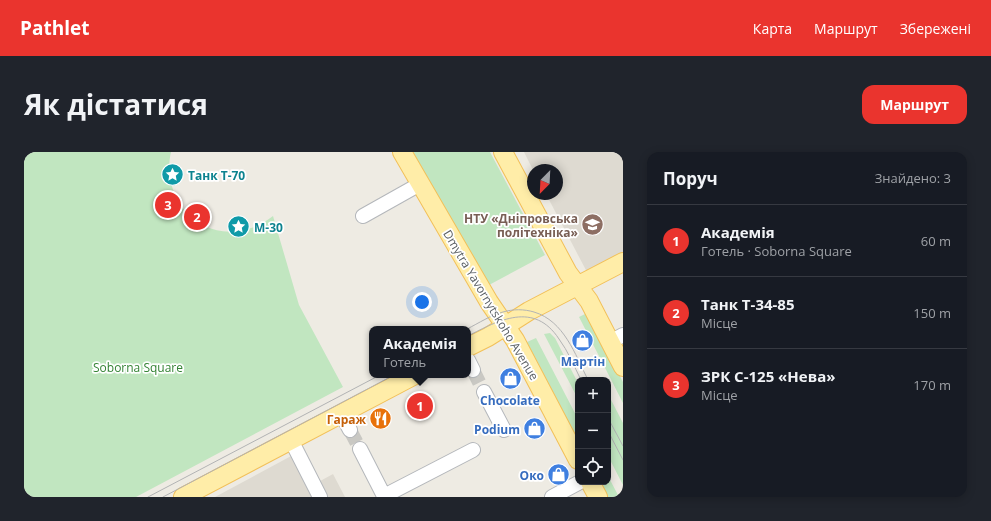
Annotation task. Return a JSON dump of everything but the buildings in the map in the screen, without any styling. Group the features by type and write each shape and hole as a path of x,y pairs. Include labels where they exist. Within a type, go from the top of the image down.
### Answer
{"main road":[{"name":"Dmytra Yavornytskoho Avenue","path":"402,152 489,302 515,340 575,454"},
{"path":"503,152 568,273 617,338 623,367"},
{"path":"471,345 529,311 623,262"},
{"path":"182,497 409,378"},
{"path":"592,485 598,497"}],"lane":[{"path":"362,216 420,184"},
{"path":"484,392 504,430"},
{"path":"342,413 350,430"},
{"path":"290,440 320,497"},
{"path":"360,449 384,496 473,450"},
{"path":"552,497 575,485"}],"shaded area":[{"name":"НТУ «Дніпровська політехніка»","path":"524,152 623,152 623,255 588,274 549,200 563,200 563,164 530,164"},
{"path":"293,455 311,486 333,474 345,497 215,497"}],"green space":[{"name":"Soborna Square","path":"24,152 171,152 169,168 171,183 176,197 184,210 195,220 208,228 223,231 239,231 257,226 273,216 299,305 343,387 136,497 24,497"},
{"path":"413,152 490,152 545,255 489,285"},
{"path":"587,313 623,382 623,403 611,377 579,317"},
{"path":"550,333 555,338 575,377 575,393 544,334"},
{"path":"536,338 575,413 575,434 527,342"},
{"path":"611,400 623,423 623,485 611,462"},
{"path":"611,482 619,497 608,497 602,485 611,485"}],"tunnel":[{"path":"473,370 484,392"},
{"path":"350,430 360,449"}],"tram line":[{"path":"471,327 494,315 507,311 522,310 534,312 544,316 561,331 573,349 587,377"},
{"path":"471,334 492,324 516,317 527,317 539,320 549,327 559,339 580,377"},
{"path":"148,497 374,378"},
{"path":"163,497 388,378"},
{"path":"611,424 623,446"},
{"path":"611,437 623,460"}],"place":[{"name":"Танк Т-70","path":"173,175"},
{"name":"ЗРК С-125 «Нева»","path":"168,205"},
{"name":"Танк Т-34-85","path":"197,217"},
{"name":"НТУ «Дніпровська політехніка»","path":"593,225"},
{"name":"М-30","path":"238,227"},
{"name":"Мартін","path":"583,340"},
{"name":"Chocolate","path":"510,379"},
{"name":"Академія","path":"420,406"},
{"name":"Гараж","path":"381,419"},
{"name":"Podium","path":"535,429"},
{"name":"Око","path":"559,475"}]}
